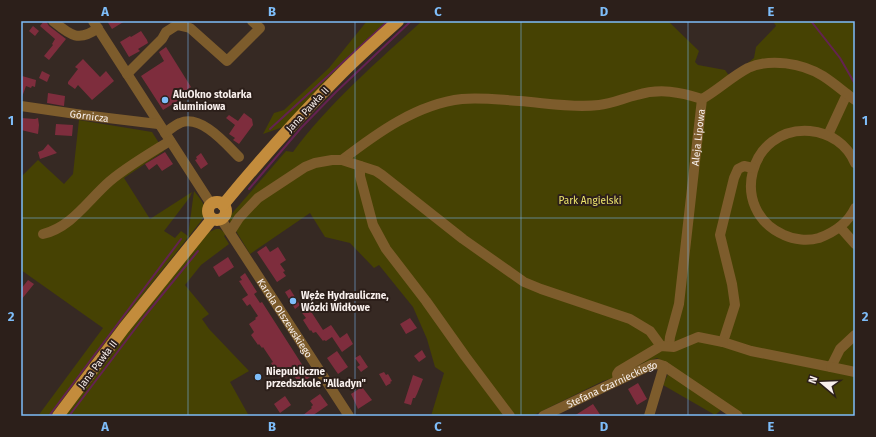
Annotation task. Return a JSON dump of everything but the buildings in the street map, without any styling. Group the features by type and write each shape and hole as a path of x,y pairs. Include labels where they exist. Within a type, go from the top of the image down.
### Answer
{"main road":[{"name":"Jana Pawła II","path":"217,205 310,105 351,64 398,21"},
{"path":"216,219 210,216 208,210 217,205"},
{"name":"Jana Pawła II","path":"58,416 124,328 216,219"}],"street":[{"path":"53,21 68,33 77,36 87,35 95,25 158,124 217,205"},
{"path":"127,74 162,39 166,32 177,25 190,28 227,61 260,28 252,21"},
{"name":"Aleja Lipowa","path":"665,346 679,304 702,99 749,68 765,63 787,64 822,75 851,97"},
{"path":"342,160 362,145 412,114 431,106 463,99 494,99 570,105 599,105 645,93 674,91 702,99"},
{"path":"828,135 851,97"},
{"name":"Górnicza","path":"21,106 158,124"},
{"path":"43,234 53,232 65,225 111,181 167,137 181,123 194,121 200,123 221,139 239,156"},
{"path":"855,162 848,151 828,135 802,131 779,137 768,144 753,168 751,189 755,206 764,221 778,233 791,238 804,240 816,239 824,236 840,227 855,208"},
{"path":"232,228 239,218 258,198 305,167 324,161 342,160 382,175 463,239 524,282 541,290 608,313 621,315 642,325 665,346"},
{"path":"360,166 360,176 373,225 386,250 426,301 510,416"},
{"path":"723,342 735,305 732,284 720,235 734,178 738,169 744,166 753,168"},
{"name":"Karola Olszewskiego","path":"216,219 349,416"},
{"path":"840,227 855,244"},
{"path":"831,367 840,349 855,335"},
{"path":"618,380 617,374 619,371 665,346 679,346 698,337 723,342 751,351 855,372"},
{"name":"Stefana Czarnieckiego","path":"544,416 618,380 651,365 658,364 664,366 738,416"},
{"path":"649,416 664,366"}],"green space":[{"path":"367,21 391,21 283,127 263,134 274,113 284,110 329,68"},
{"name":"Park Angielski","path":"422,21 668,21 699,51 695,62 698,65 725,70 730,77 754,58 756,47 776,26 773,21 855,21 855,416 746,416 657,358 643,363 620,376 603,381 532,416 431,416 444,373 435,367 427,339 413,307 379,265 374,268 350,243 325,237 310,213 250,254 228,218 286,151 293,152 338,100 371,67"},
{"path":"79,120 152,132 164,151 124,178 150,219 192,192 190,197 164,231 175,238 181,231 188,236 194,191 204,205 205,216 144,293 52,416 38,416 103,328 21,270 21,177 38,160 64,184 73,174"},
{"path":"220,229 226,234 224,236 229,244 201,265 185,285 209,314 202,319 209,329 249,371 230,382 249,416 65,416 118,344 207,233"},
{"path":"668,374 719,406 720,411 715,415 663,385"}],"waterway":[{"path":"270,129 388,21"},
{"path":"249,189 301,128 336,92 411,21"},
{"path":"811,21 840,58 855,84"},
{"path":"49,416 181,239"},
{"path":"69,416 144,317 198,251"}],"place":[{"name":"AluOkno stolarka aluminiowa","path":"165,100"},
{"name":"Węże Hydrauliczne, Wózki Widłowe","path":"293,301"},
{"name":"Niepubliczne przedszkole \"Alladyn\"","path":"258,377"}]}
